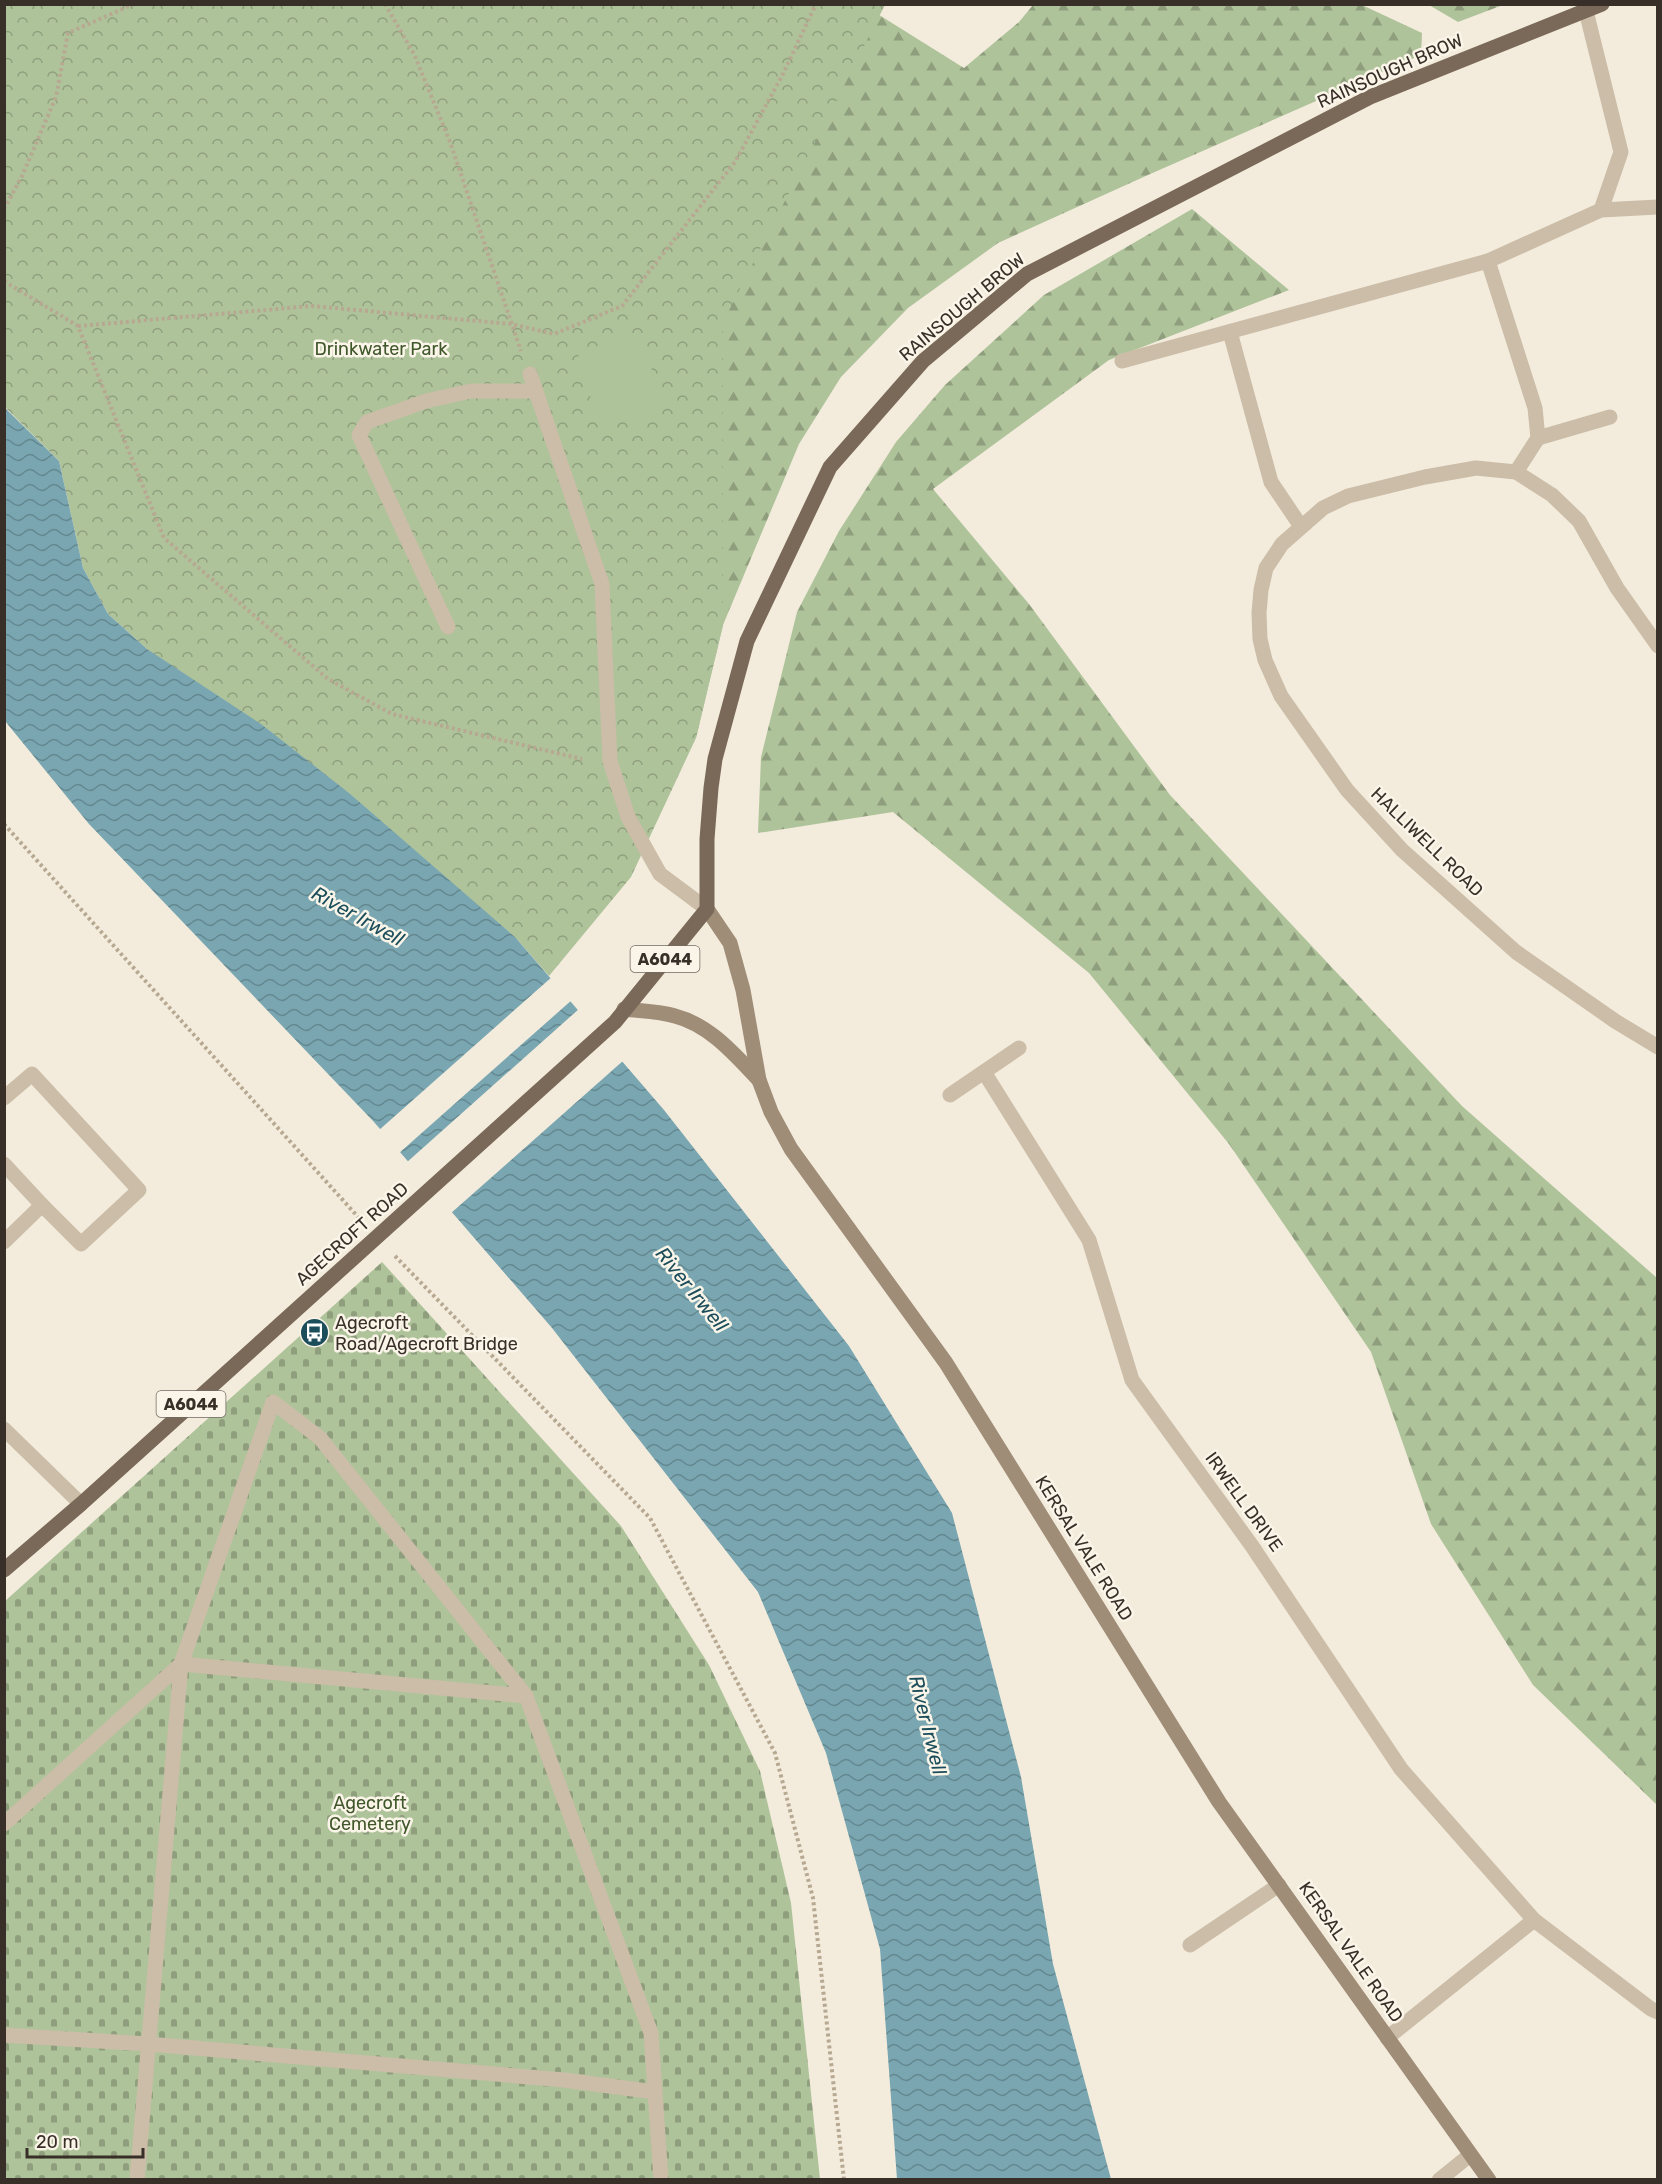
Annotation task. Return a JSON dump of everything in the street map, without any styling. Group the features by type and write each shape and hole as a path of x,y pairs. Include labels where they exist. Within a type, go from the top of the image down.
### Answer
{"main road":[{"name":"RAINSOUGH BROW","path":"707,909 707,839 715,759 747,641 830,467 923,361 1027,274 1370,97 1602,4"},
{"name":"AGECROFT ROAD","path":"4,1570 81,1504 615,1022 707,909"}],"street":[{"path":"1586,10 1621,152 1601,210"},
{"path":"1122,361 1488,261 1601,210 1658,207"},
{"path":"1488,261 1535,408 1538,438 1516,472"},
{"path":"1230,332 1272,482 1300,525"},
{"path":"530,374 602,584 610,761 628,817 660,874 707,909"},
{"path":"448,627 359,435 367,422 426,401 471,391 535,391"},
{"path":"1538,438 1610,417"},
{"name":"HALLIWELL ROAD","path":"1658,646 1617,588 1579,521 1552,495 1516,472 1476,468 1425,477 1348,496 1323,508 1300,525 1282,543 1266,568 1258,613 1260,639 1265,660 1281,696 1347,790 1402,850 1516,952 1615,1021 1658,1047"},
{"name":"KERSAL VALE ROAD","path":"707,909 730,943 743,990 759,1080 771,1112 791,1149 946,1363 1219,1802 1489,2180"},
{"path":"624,1009 675,1016 697,1025 720,1041 759,1080"},
{"path":"950,1095 1019,1048"},
{"name":"IRWELL DRIVE","path":"984,1072 1089,1240 1132,1380 1252,1546 1401,1769 1534,1920 1658,2012"},
{"path":"4,1098 32,1074 139,1190 81,1244 4,1164"},
{"path":"4,1242 42,1205"},
{"path":"137,2180 182,1664 273,1401 320,1438 526,1696 651,2033 661,2180"},
{"path":"4,1429 81,1504"},
{"path":"4,1824 182,1664 526,1696"},
{"path":"1190,1945 1279,1885"},
{"path":"1387,2038 1534,1920"},
{"path":"4,2035 148,2044 564,2080 655,2092"},
{"path":"1439,2180 1470,2155"}],"path":[{"path":"4,209 22,176 56,97 68,33 134,4"},
{"path":"384,4 414,54 450,142 530,374"},
{"path":"4,281 78,326 312,306 511,324 554,334 622,306 735,162 783,74 816,4"},
{"path":"78,326 164,538 328,679 392,714 585,759 610,761"},
{"path":"4,824 377,1238 650,1518 775,1754 813,1898 844,2180"}],"green space":[{"name":"Drinkwater Park","path":"4,5 885,5 723,322 723,625 696,738 631,877 549,976 515,937 147,649 108,614 83,568 59,461 5,407"},
{"path":"1033,5 1362,5 1422,33 1421,55 998,243 908,308 841,377 799,444 723,625 696,738 635,310 868,8 964,68 1019,22"},
{"path":"1429,5 1503,5 1458,22"},
{"path":"1192,209 1289,290 1109,360 933,489 1029,604 1170,795 1462,1106 1657,1278 1657,1805 1533,1685 1431,1524 1371,1352 1229,1144 1089,973 893,812 758,833 761,757 797,612 839,531 896,442 945,385 1044,295"},
{"path":"644,336 661,410 599,426 577,351"},
{"name":"Agecroft Cemetery","path":"382,1262 621,1526 709,1665 760,1771 791,1903 820,2179 5,2179 4,1602"}],"water":[{"name":"River Irwell","path":"4,407 59,461 83,568 108,614 147,649 261,724 349,793 515,937 664,1110 849,1346 952,1513 1021,1777 1053,1964 1111,2179 897,2179 880,1949 826,1753 758,1592 552,1328 374,1122 89,824 5,721"}],"pier":[{"path":"553,976 573,999 398,1154 378,1131"},
{"path":"580,1008 624,1060 450,1214 406,1163"}],"place":[{"name":"Agecroft Road/Agecroft Bridge","path":"314,1333"}]}
